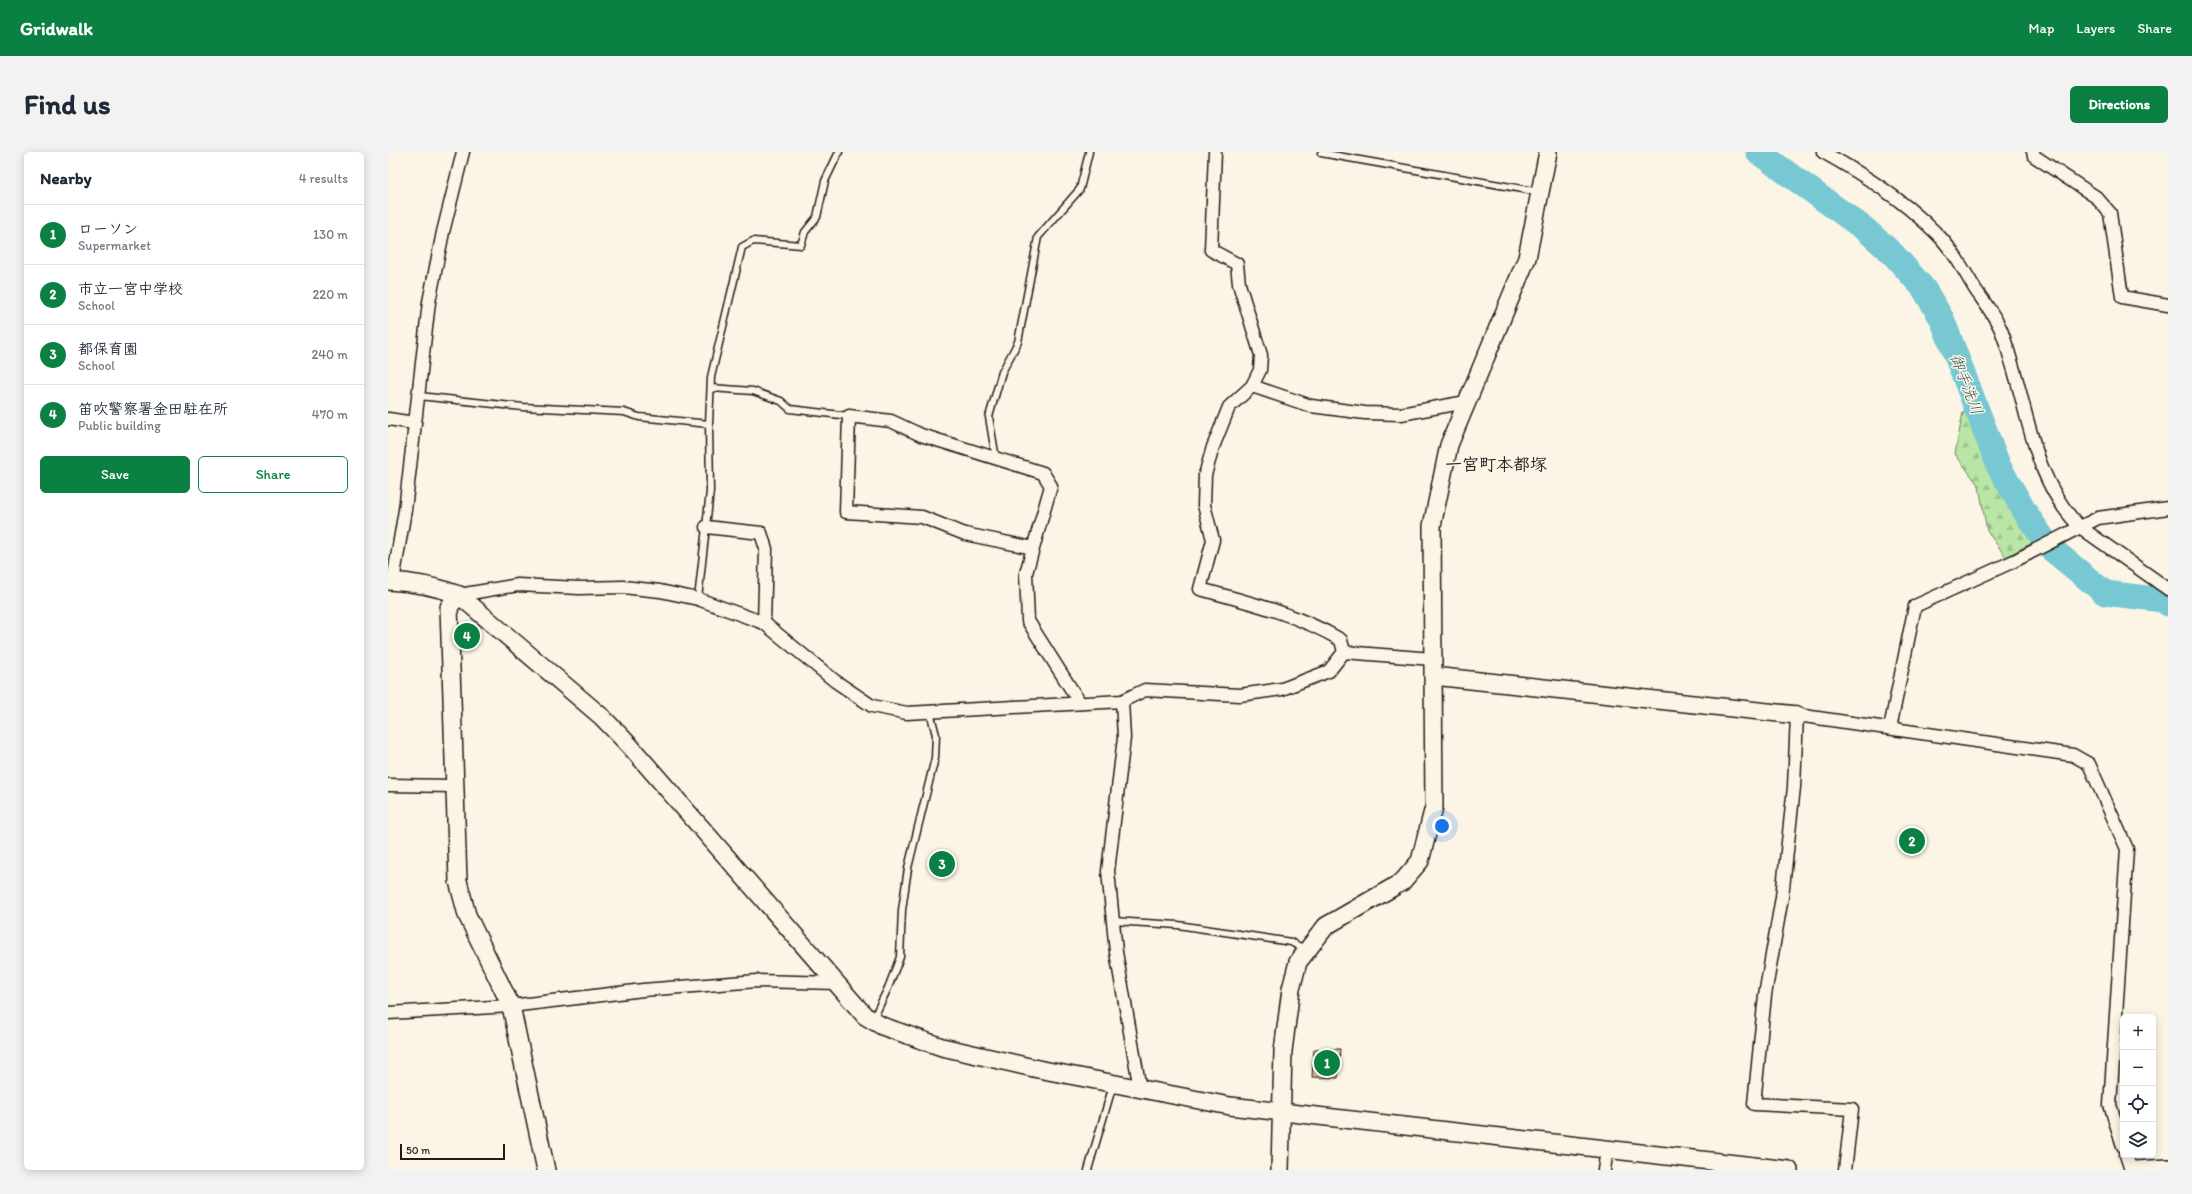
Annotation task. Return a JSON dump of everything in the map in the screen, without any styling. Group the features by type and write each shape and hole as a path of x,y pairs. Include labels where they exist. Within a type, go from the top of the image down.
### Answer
{"street":[{"path":"463,152 443,232 429,302 405,510 391,581 437,586 459,595 602,717 616,731 865,1016 882,1026 942,1047 1038,1069 1230,1106 1768,1169 1789,1170"},
{"path":"1216,152 1211,250 1237,264 1239,284 1260,355 1260,370 1252,386 1229,407 1213,447 1205,475 1204,506 1213,540 1200,590 1268,608 1327,632 1341,640 1344,652"},
{"path":"1280,1170 1283,1051 1291,989 1298,962 1326,926 1402,882 1420,861 1434,808 1432,526 1449,445 1528,258 1548,152"},
{"path":"1823,152 1863,174 1901,200 1936,233 1955,255 2000,329 2013,368 2031,437 2048,483 2072,519 2080,527 2168,588"},
{"path":"2033,152 2034,156 2096,197 2110,213 2122,297 2168,305"},
{"path":"1252,386 1311,406 1364,413 1401,414 1466,402"},
{"path":"1033,548 966,534 922,517 846,512 849,416 891,421 921,435 1043,473 1051,486 1026,574 1028,621 1080,704"},
{"path":"388,419 414,423"},
{"path":"1890,728 1915,606 2014,561 2098,518 2168,508"},
{"path":"706,527 761,533 766,549 764,623"},
{"path":"546,1170 512,1006 467,915 461,899 458,881 448,607 459,595 518,585 579,588 623,587 660,591 698,599 764,623 835,681 872,706 908,713 1122,701 1145,690 1240,695 1282,689 1328,671 1344,652"},
{"path":"1344,652 1433,659"},
{"path":"1433,676 1797,715 2073,755 2089,764 2127,849 2110,1105 2120,1137"},
{"path":"1122,701 1124,738 1108,871 1116,952 1140,1089"},
{"path":"1797,715 1794,787 1782,897 1765,995 1754,1104 1852,1109 1845,1170"},
{"path":"388,784 454,786"},
{"path":"388,1014 512,1006 643,990 757,981 836,983"},
{"path":"1604,1170 1607,1150"},
{"path":"2127,1158 2130,1170"},
{"path":"2136,1170 2168,1168"}],"lane":[{"path":"698,599 710,491 709,424 711,377 742,247 753,242 801,245 805,232 816,217 825,181 839,152"},
{"path":"996,459 989,418 1002,372 1018,342 1038,237 1080,189 1089,152"},
{"path":"1321,153 1541,192"},
{"path":"711,388 753,391 782,401 790,409 849,416"},
{"path":"419,396 523,408 624,412 639,416 709,424"},
{"path":"872,1020 888,988 900,956 902,910 908,868 935,758 936,735 930,712"},
{"path":"1113,920 1178,925 1291,942 1307,950"},
{"path":"1088,1170 1113,1084"}],"green space":[{"path":"1963,412 1972,415 1991,464 2028,530 2032,543 2006,557 1987,531 1979,486 1955,454"}],"building":[{"path":"1314,1049 1340,1049 1338,1078 1312,1077"}],"waterway":[{"name":"御手洗川","path":"1758,152 1866,230 1893,254 1924,289 1942,319 1999,467 2025,512 2049,547 2105,593 2163,600 2168,604"}],"place":[{"name":"笛吹警察署金田駐在所","path":"467,636"},
{"name":"市立一宮中学校","path":"1912,841"},
{"name":"都保育園","path":"942,864"},
{"name":"ローソン","path":"1327,1063"}],"district":[{"name":"一宮町本都塚","path":"1496,464"}]}
